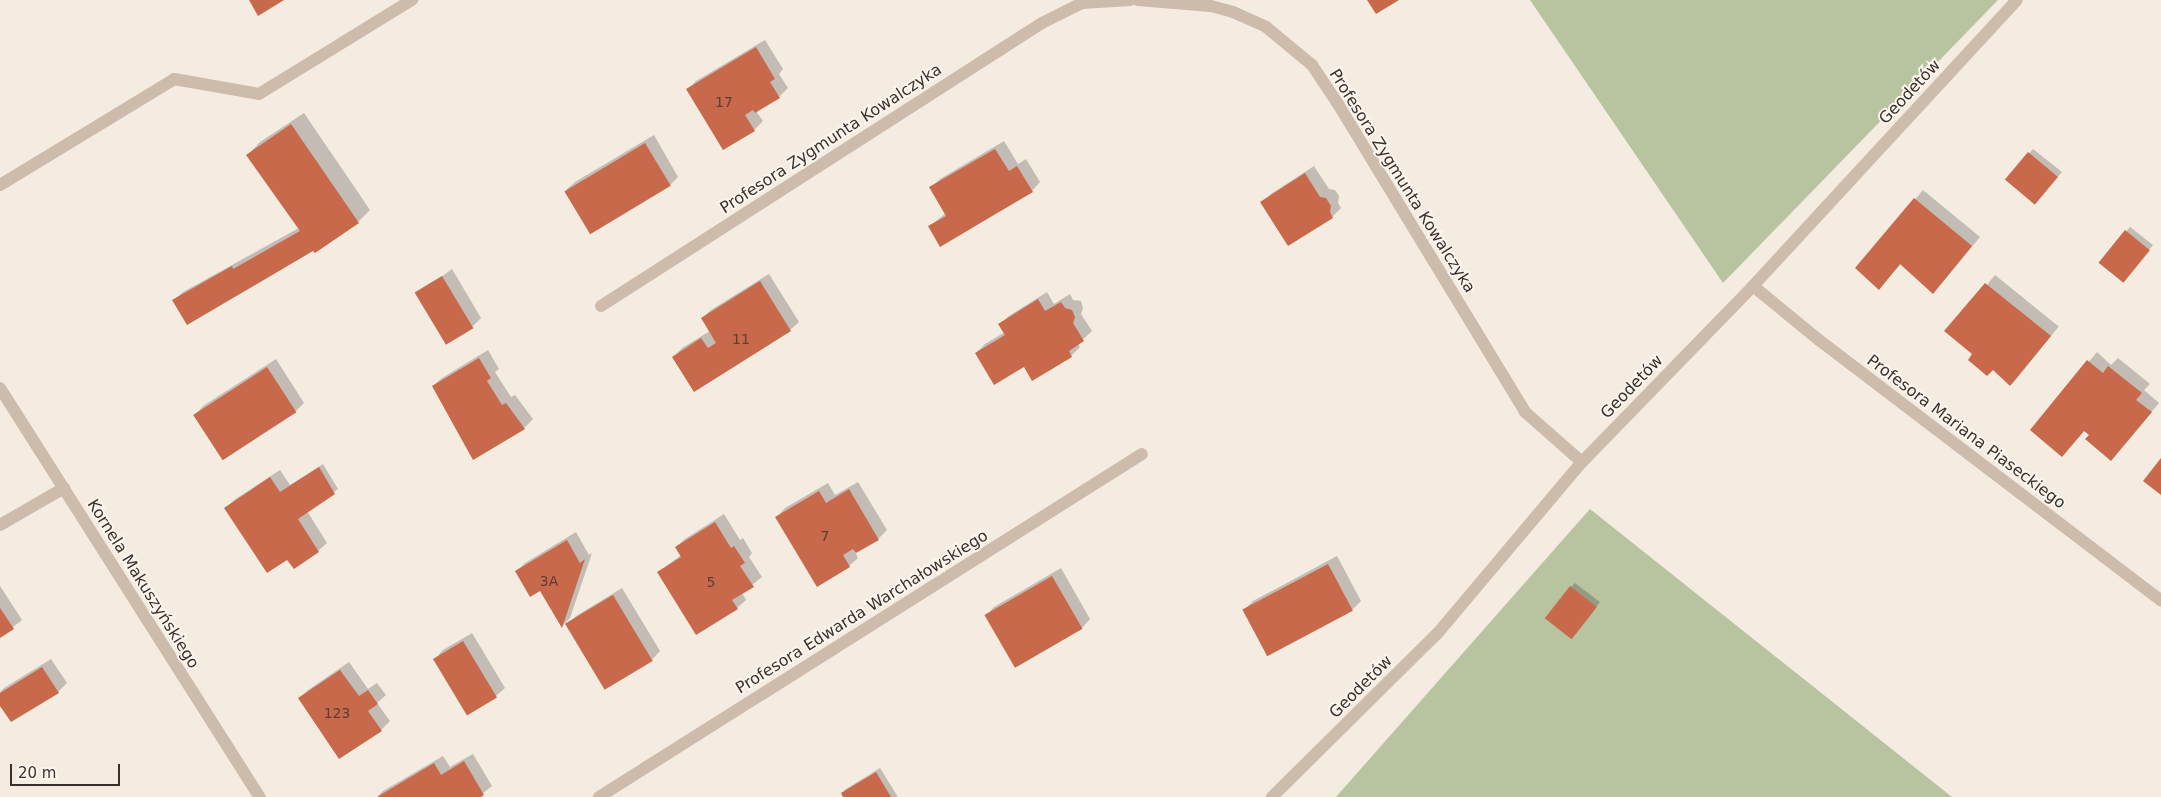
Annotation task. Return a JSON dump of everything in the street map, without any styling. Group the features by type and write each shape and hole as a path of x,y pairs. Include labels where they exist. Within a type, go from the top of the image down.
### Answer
{"street":[{"path":"0,185 174,79 259,94 412,0"},
{"name":"Profesora Zygmunta Kowalczyka","path":"600,306 1042,23 1081,1 1130,0"},
{"name":"Profesora Zygmunta Kowalczyka","path":"1138,0 1211,6 1233,12 1266,27 1312,65 1338,104 1526,412 1582,462"},
{"name":"Geodetów","path":"1272,797 1437,634 1582,462 1753,286 2017,0"},
{"name":"Profesora Mariana Piaseckiego","path":"1753,286 1819,340 2161,601"},
{"name":"Kornela Makuszyńskiego","path":"0,388 260,797"},
{"name":"Profesora Edwarda Warchałowskiego","path":"599,797 1142,454"},
{"path":"0,525 64,488"}],"green space":[{"path":"1530,0 1998,0 1723,283"},
{"path":"1590,509 1952,797 1336,797"}],"building":[{"path":"249,0 284,0 258,16"},
{"path":"1367,0 1399,0 1376,14"},
{"path":"756,47 775,79 770,82 780,98 755,113 753,110 745,115 755,131 723,150 686,89"},
{"path":"291,124 359,223 315,253 313,251 187,325 172,300 232,266 233,269 300,231 246,155"},
{"path":"645,143 671,186 590,234 564,191"},
{"path":"995,149 1009,171 1017,166 1033,192 940,247 928,226 946,216 929,187"},
{"path":"2028,152 2058,177 2035,205 2005,180"},
{"path":"1305,173 1320,197 1326,198 1331,206 1330,212 1333,218 1288,246 1260,202"},
{"path":"1914,198 1972,246 1933,294 1900,264 1879,290 1855,268"},
{"path":"2125,230 2150,250 2123,283 2099,263"},
{"path":"442,276 473,328 446,345 415,292"},
{"path":"760,281 791,331 694,392 672,357 701,338 708,348 716,343 701,318"},
{"path":"1985,283 2051,336 2010,386 1993,370 1987,376 1968,360 1972,354 1944,331"},
{"path":"1038,299 1045,311 1061,302 1065,308 1072,310 1075,317 1073,323 1084,341 1069,351 1072,357 1032,381 1024,367 994,385 975,353 1005,335 998,324"},
{"path":"479,358 491,378 487,381 502,405 506,403 525,429 473,460 432,386"},
{"path":"2087,360 2103,373 2108,366 2142,393 2136,400 2152,412 2111,461 2085,439 2089,435 2084,431 2062,457 2030,430"},
{"path":"267,367 296,412 223,460 193,415"},
{"path":"2161,458 2161,495 2143,481"},
{"path":"319,467 335,494 298,519 319,552 294,569 287,560 267,573 224,508 270,477 280,492"},
{"path":"849,489 879,540 856,553 853,549 843,555 850,567 817,587 775,517 819,491 826,503"},
{"path":"715,522 731,548 734,546 745,563 740,566 754,587 732,600 738,609 696,635 657,572 681,557 675,547"},
{"path":"567,540 580,563 585,559 562,628 540,591 530,597 515,571"},
{"path":"1328,564 1353,611 1267,656 1242,610"},
{"path":"1052,576 1082,629 1015,668 984,615"},
{"path":"1570,586 1597,607 1572,639 1545,618"},
{"path":"613,595 653,661 605,690 565,624"},
{"path":"0,608 14,629 0,638"},
{"path":"463,641 497,698 467,716 433,659"},
{"path":"42,667 59,693 11,722 0,706 0,693"},
{"path":"340,670 359,696 368,690 378,704 368,711 382,731 339,759 298,698"},
{"path":"464,761 484,795 481,797 377,797 434,763 441,775"},
{"path":"876,772 891,797 843,797 841,793"}]}
